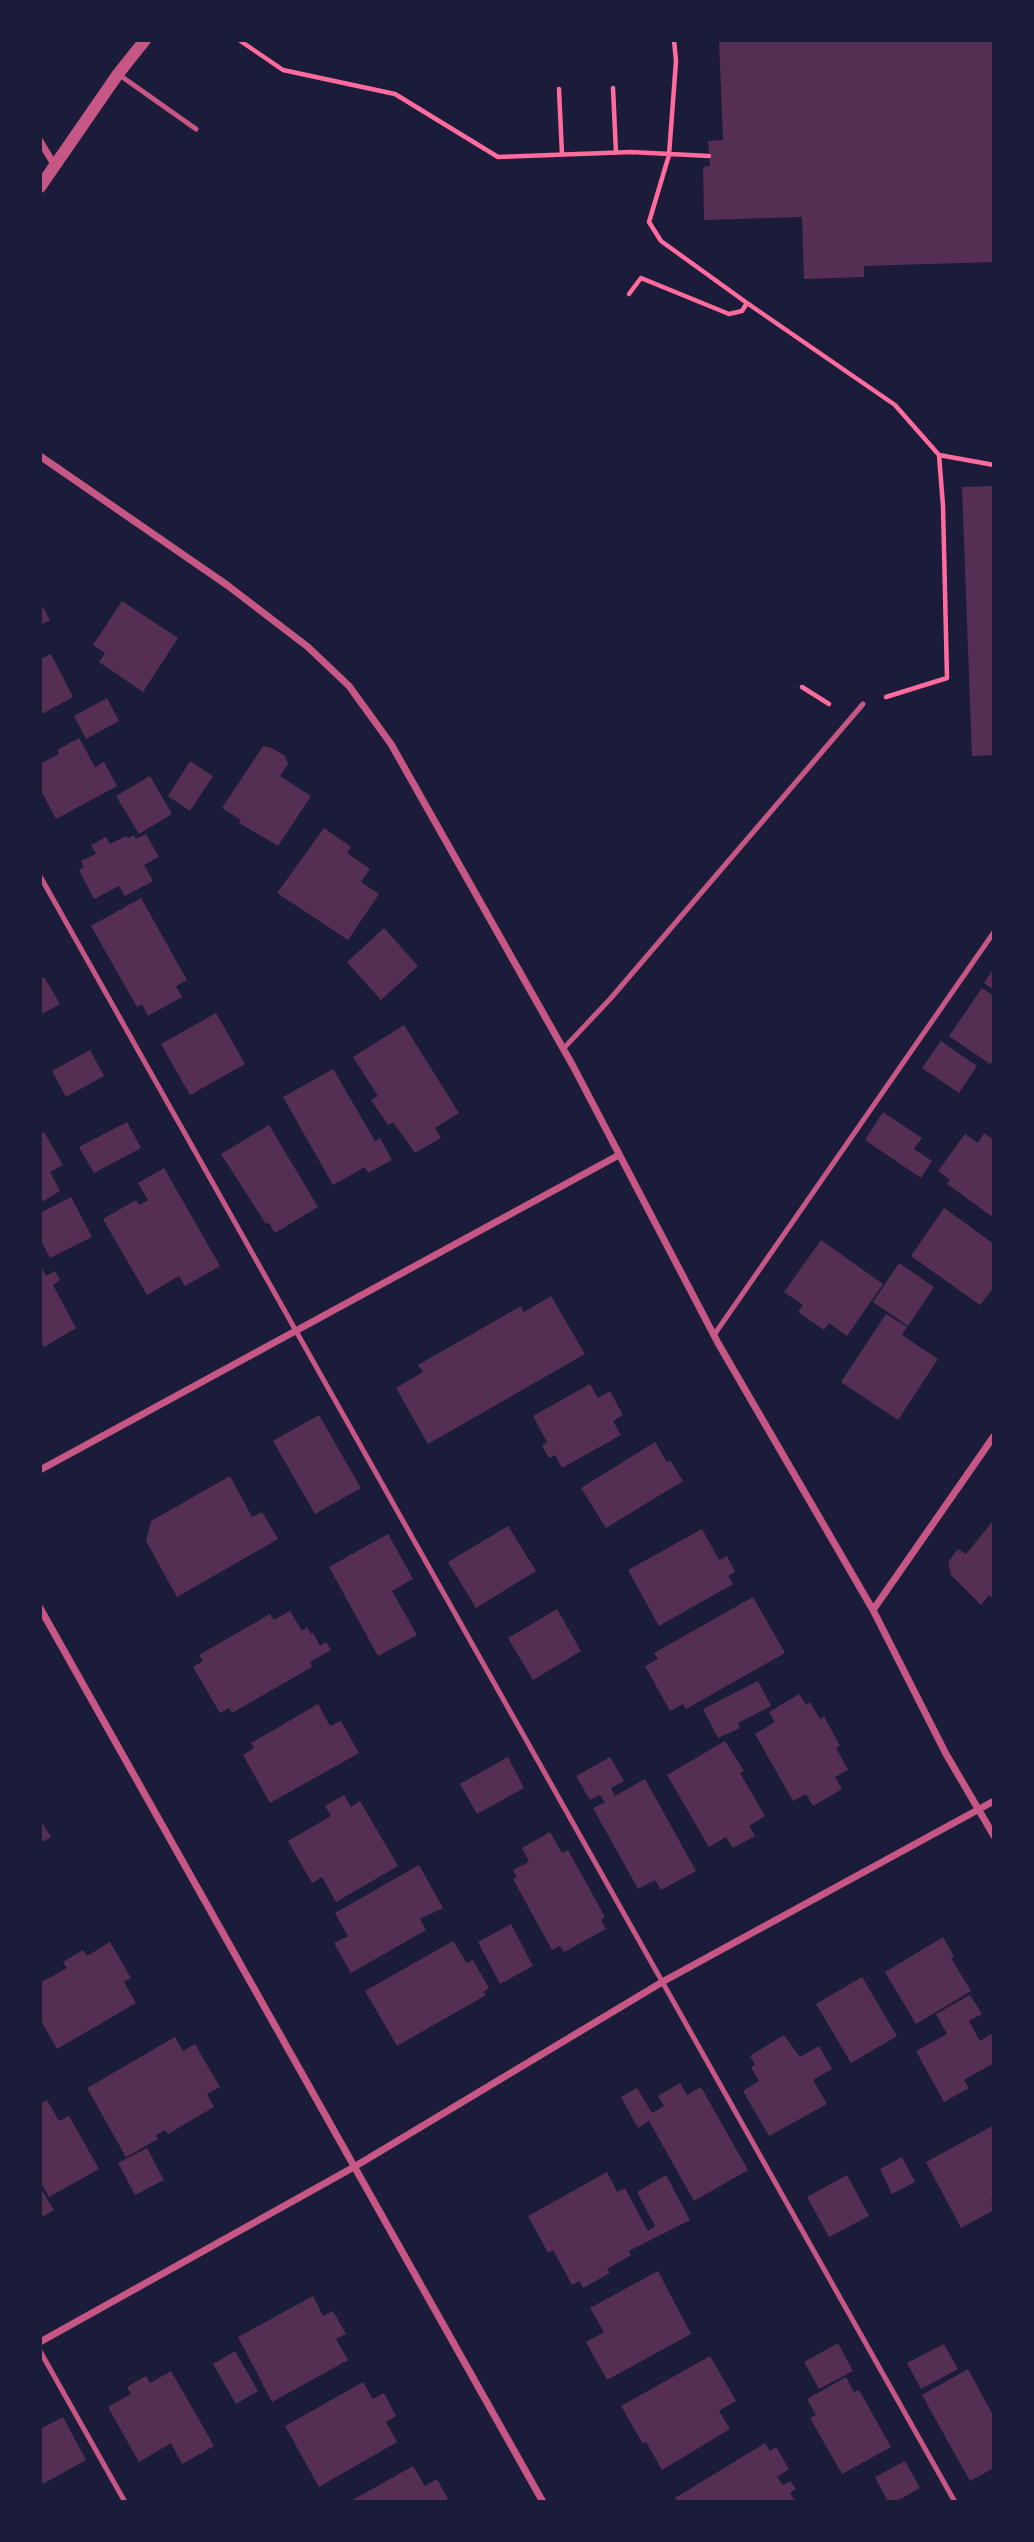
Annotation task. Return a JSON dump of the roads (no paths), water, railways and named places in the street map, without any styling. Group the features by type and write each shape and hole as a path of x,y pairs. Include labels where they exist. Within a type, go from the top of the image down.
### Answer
{"street":[{"path":"40,187 118,74 145,40"},
{"path":"40,141 55,166"},
{"path":"40,456 272,618 330,666 349,686 391,744 563,1049 714,1335 873,1611 946,1755 994,1836"},
{"path":"40,1470 619,1155"},
{"path":"873,1611 994,1436"},
{"path":"40,1608 543,2502"},
{"path":"40,2342 354,2167 664,1981 994,1801"}],"lane":[{"path":"118,74 196,129"},
{"path":"563,1049 611,998 863,704"},
{"path":"40,876 955,2502"},
{"path":"714,1335 994,932"},
{"path":"40,2351 125,2502"}]}
